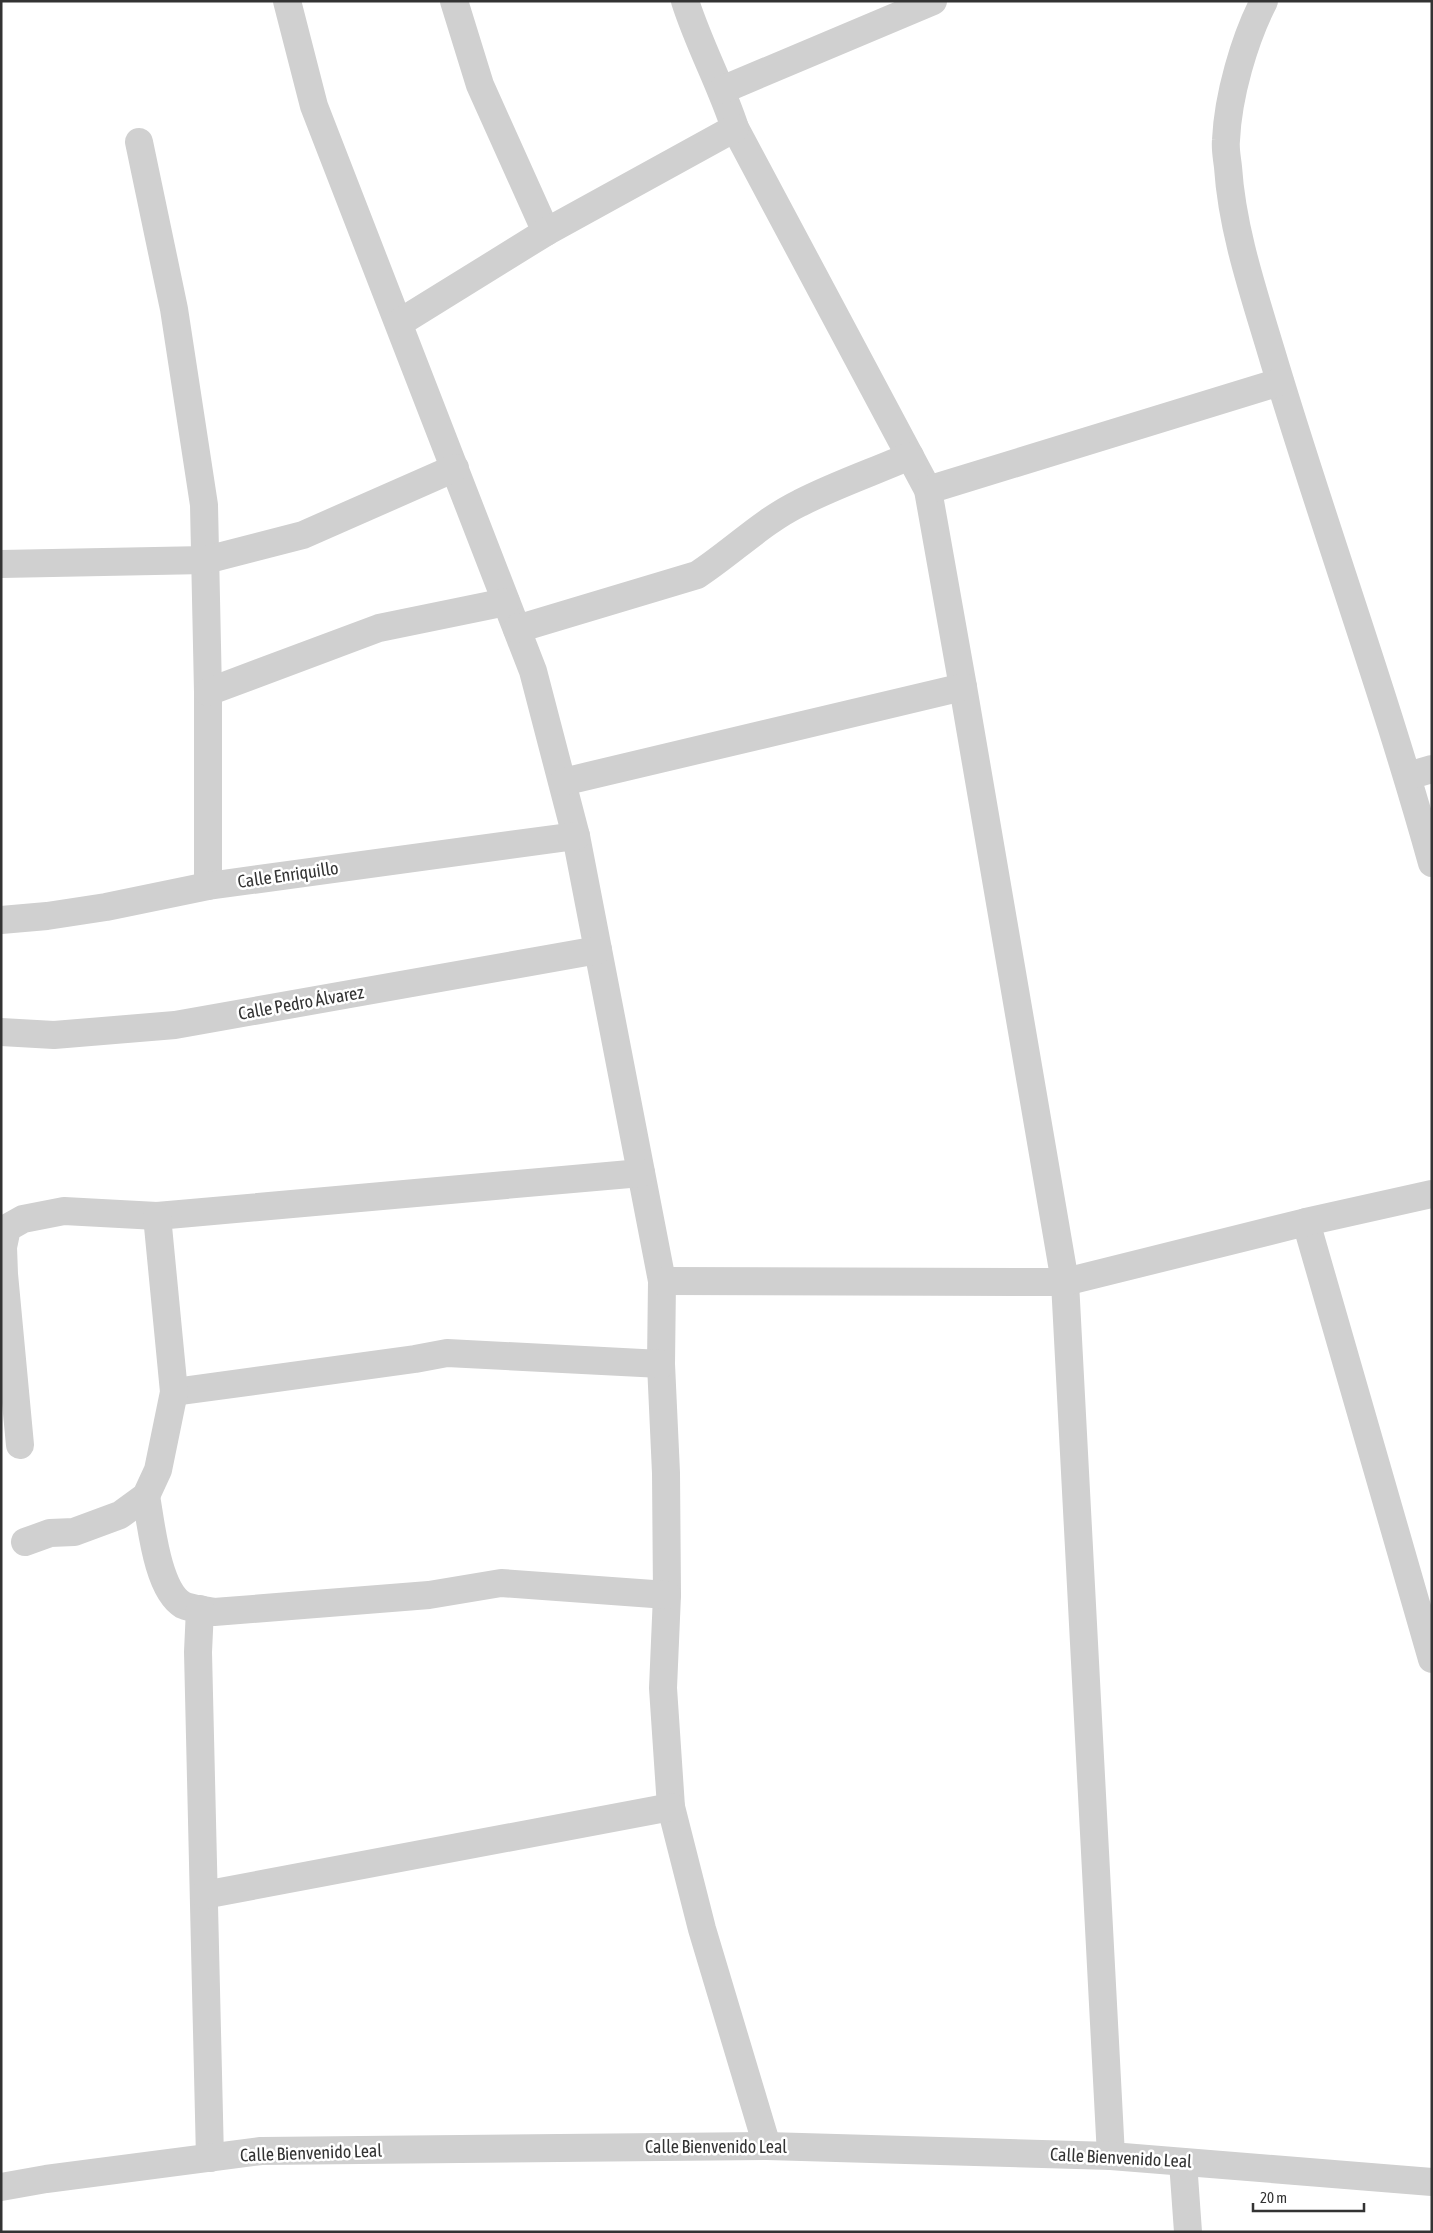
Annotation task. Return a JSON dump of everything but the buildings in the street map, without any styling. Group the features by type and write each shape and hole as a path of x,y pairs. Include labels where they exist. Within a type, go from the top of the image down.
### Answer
{"street":[{"path":"287,1 314,106 456,468 533,671 576,836 662,1282 661,1364 666,1473 667,1595 663,1688 672,1807 702,1929 767,2146"},
{"path":"454,1 480,86 546,232"},
{"path":"685,1 695,32 722,90 735,128 928,490 964,687 1065,1282 1111,2156"},
{"path":"722,90 933,1"},
{"path":"1264,1 1256,17 1235,84 1226,140 1230,198 1249,275 1280,382 1420,772 1432,863"},
{"path":"399,323 546,232 735,128"},
{"path":"139,142 174,310 204,505 208,692 208,886"},
{"path":"928,490 1280,382"},
{"path":"517,629 697,575 722,559 745,539 799,503 910,456"},
{"path":"1,564 206,560 303,535 456,468"},
{"path":"208,692 379,628 506,602"},
{"path":"563,782 964,687"},
{"name":"Calle Enriquillo","path":"1,920 47,916 106,907 208,886 576,836"},
{"name":"Calle Pedro Álvarez","path":"1,1032 54,1035 175,1025 598,950"},
{"path":"20,1445 3,1247 6,1228 23,1219 64,1211 157,1216 641,1173"},
{"path":"662,1282 1065,1282 1306,1222 1432,1194"},
{"path":"25,1542 50,1534 74,1532 120,1514 146,1496 158,1470 174,1392 157,1216"},
{"path":"1306,1222 1432,1659"},
{"path":"174,1392 414,1360 447,1352 661,1364"},
{"path":"146,1496 155,1553 166,1585 182,1604 214,1612 429,1595 502,1583 667,1595"},
{"path":"200,1609 198,1652 210,2158"},
{"path":"204,1895 672,1807"},
{"name":"Calle Bienvenido Leal","path":"1,2187 46,2179 261,2151 767,2146 1111,2156 1432,2182"},
{"path":"1183,2162 1188,2232"}]}
